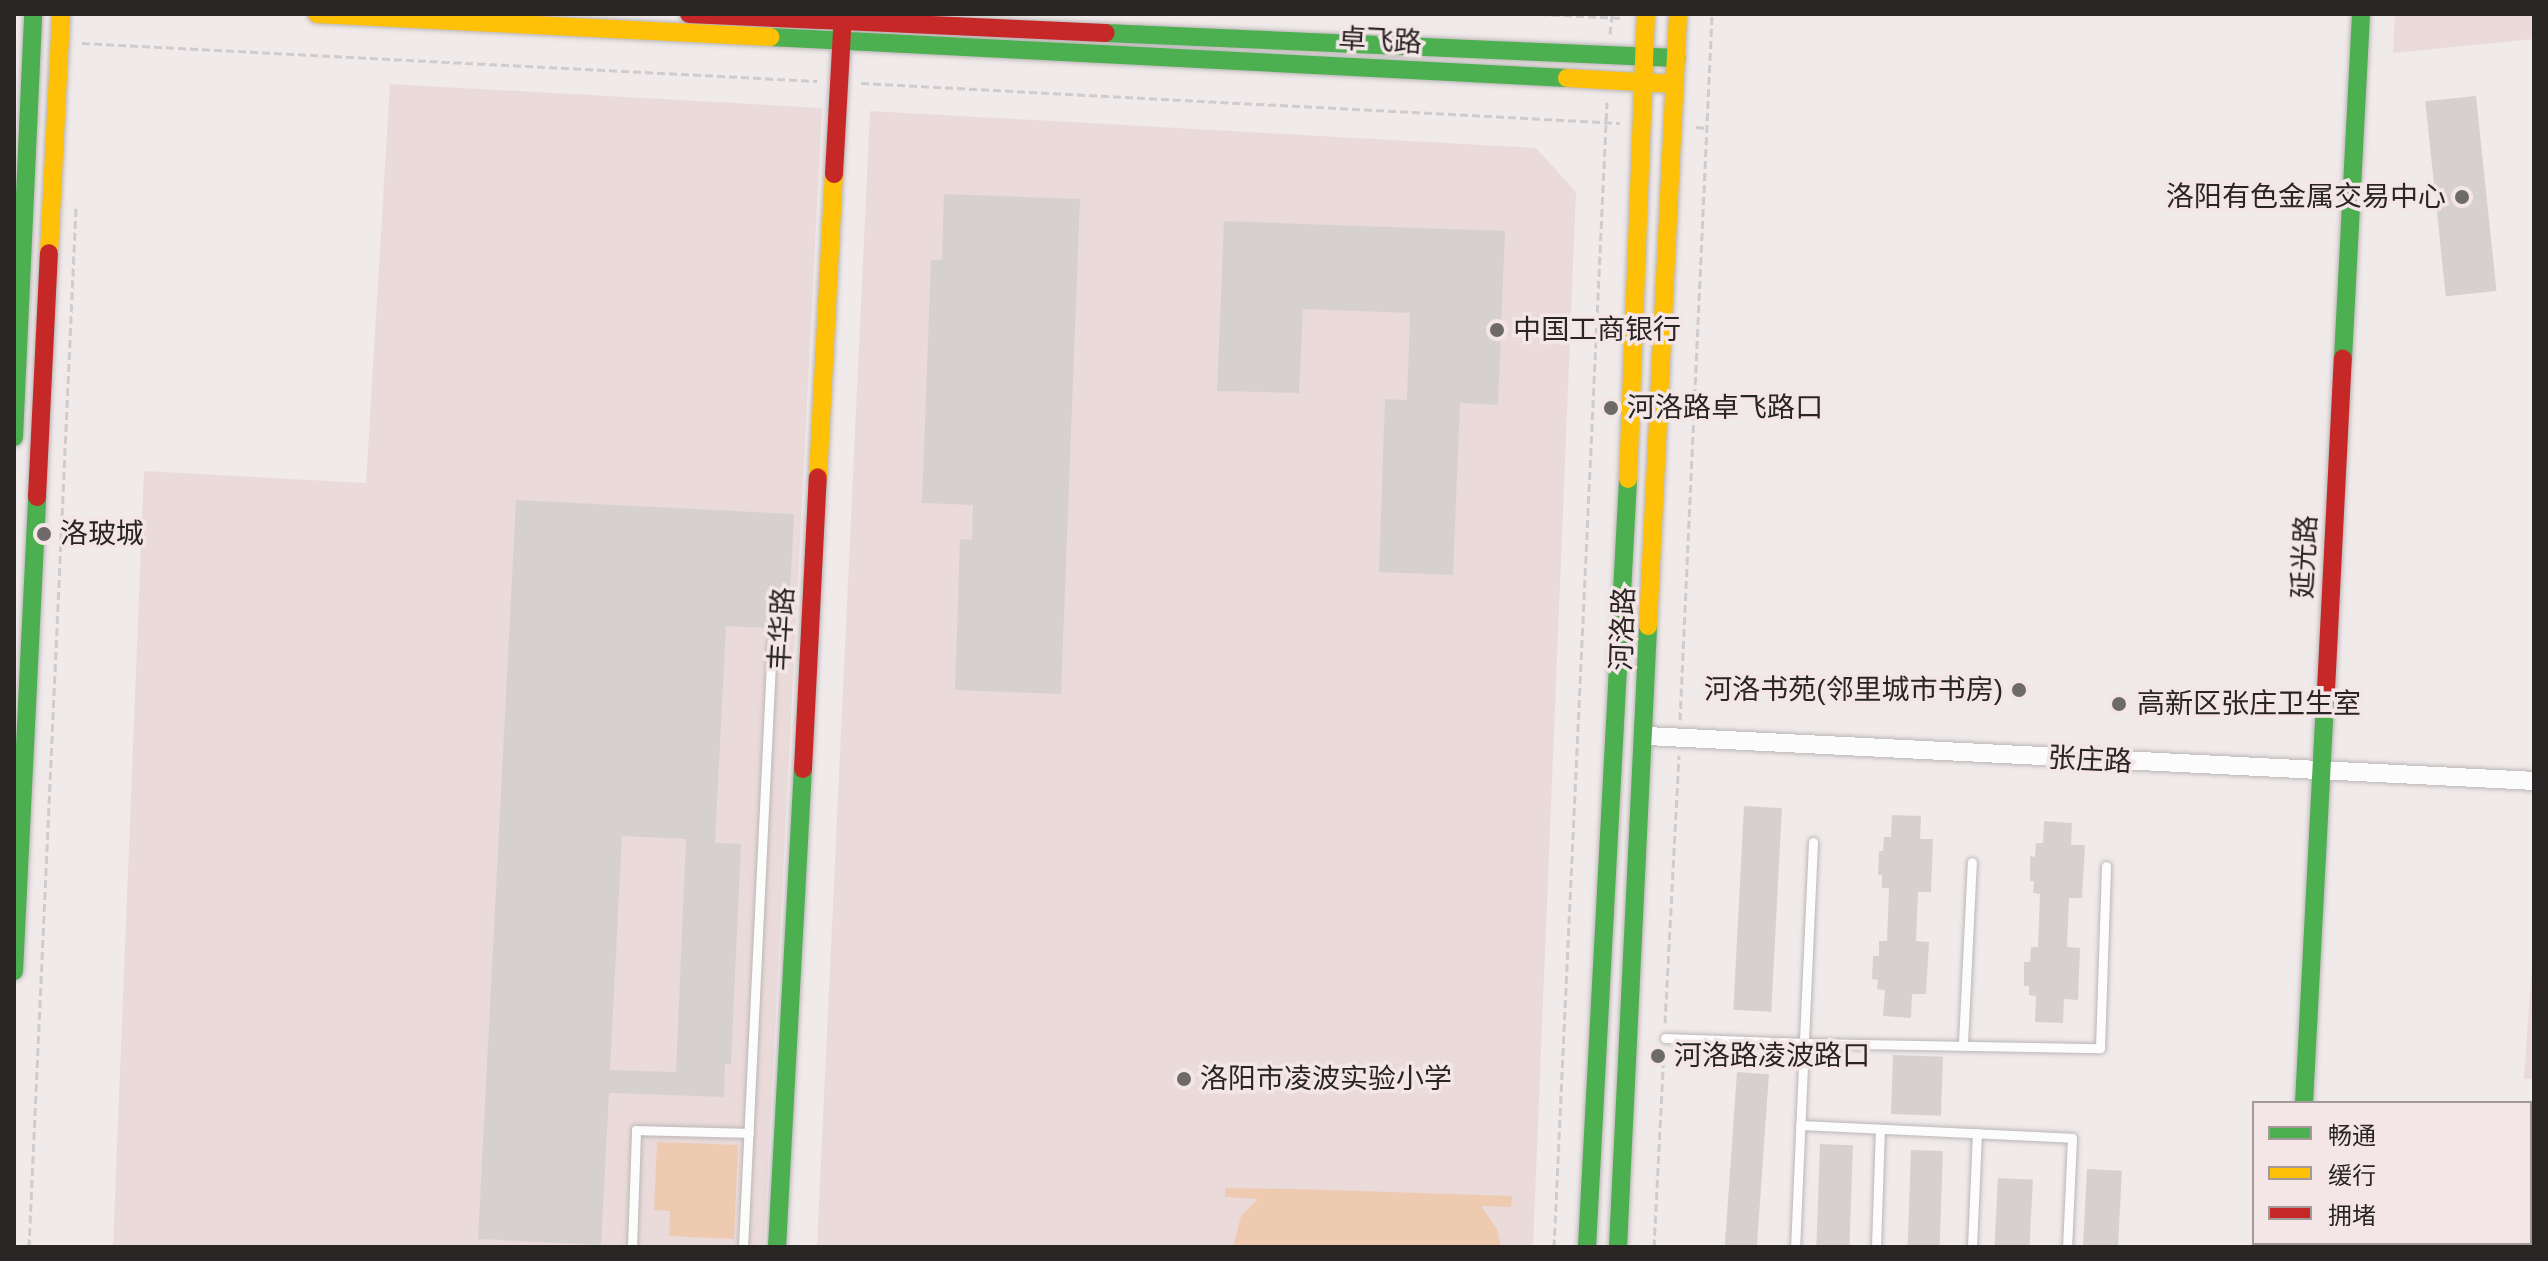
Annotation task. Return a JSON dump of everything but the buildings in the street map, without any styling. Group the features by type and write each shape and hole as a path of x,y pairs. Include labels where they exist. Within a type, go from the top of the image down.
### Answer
{"street":[{"path":"14,437 33,14"},
{"path":"14,971 61,14"},
{"name":"卓飞路","path":"317,14 848,26 1676,58"},
{"name":"卓飞路","path":"689,14 1674,84"},
{"name":"河洛路","path":"1587,1247 1618,734 1646,14"},
{"name":"河洛路","path":"1618,1247 1647,736 1678,14"},
{"name":"延光路","path":"2304,1101 2314,773 2345,14"},
{"name":"延光路","path":"2289,1101 2314,773 2361,14"},
{"name":"丰华路","path":"777,1247 848,26"},
{"name":"丰华路","path":"792,1247 848,26"},
{"name":"张庄路","path":"1647,736 2314,773 2534,781"}],"lane":[{"path":"743,1247 772,642"},
{"path":"1795,1247 1813,842"},
{"path":"1963,1043 1972,862"},
{"path":"1665,1038 2100,1048 2106,866"},
{"path":"1800,1125 2072,1138 2067,1247"},
{"path":"1876,1247 1880,1129"},
{"path":"632,1247 636,1130 749,1133"},
{"path":"1972,1247 1977,1133"}],"path":[{"path":"1609,55 1612,14"},
{"path":"1654,1247 1712,14"},
{"path":"83,54 84,28"},
{"path":"1554,1247 1608,80"},
{"path":"29,1247 77,192"}],"shaded area":[{"path":"2395,14 2534,14 2534,39 2393,53"},
{"path":"390,84 822,108 764,1247 113,1247 144,471 366,483"},
{"path":"870,111 1536,148 1576,192 1533,1247 817,1247"},
{"path":"2534,935 2534,1079 2524,1079"},
{"path":"657,1142 738,1145 734,1239 669,1236 670,1211 654,1210"},
{"path":"1225,1188 1512,1196 1511,1207 1481,1206 1497,1229 1501,1247 1233,1247 1241,1216 1258,1199 1225,1197"}],"traffic: fast":[{"path":"14,437 33,14"},
{"path":"2343,358 2361,14"},
{"path":"1106,33 1676,58"},
{"path":"770,37 1567,78"},
{"path":"1587,1247 1628,479"},
{"path":"14,971 37,497"},
{"path":"1618,1247 1648,626"},
{"path":"2304,1101 2326,690"},
{"path":"777,1247 803,769"}],"traffic: slow":[{"path":"49,253 61,14"},
{"path":"317,14 770,37"},
{"path":"1628,479 1646,14"},
{"path":"1648,626 1678,14"},
{"path":"1567,78 1674,84"},
{"path":"818,477 834,174"}],"traffic: jam":[{"path":"689,14 1106,33"},
{"path":"834,174 843,14"},
{"path":"37,497 49,253"},
{"path":"2326,690 2343,358"},
{"path":"803,769 818,477"}],"place":[{"name":"洛阳有色金属交易中心","path":"2462,197"},
{"name":"中国工商银行","path":"1497,330"},
{"name":"河洛路卓飞路口","path":"1611,408"},
{"name":"洛玻城","path":"44,534"},
{"name":"河洛书苑(邻里城市书房)","path":"2019,690"},
{"name":"高新区张庄卫生室","path":"2119,704"},
{"name":"河洛路凌波路口","path":"1658,1056"},
{"name":"洛阳市凌波实验小学","path":"1184,1079"}]}
